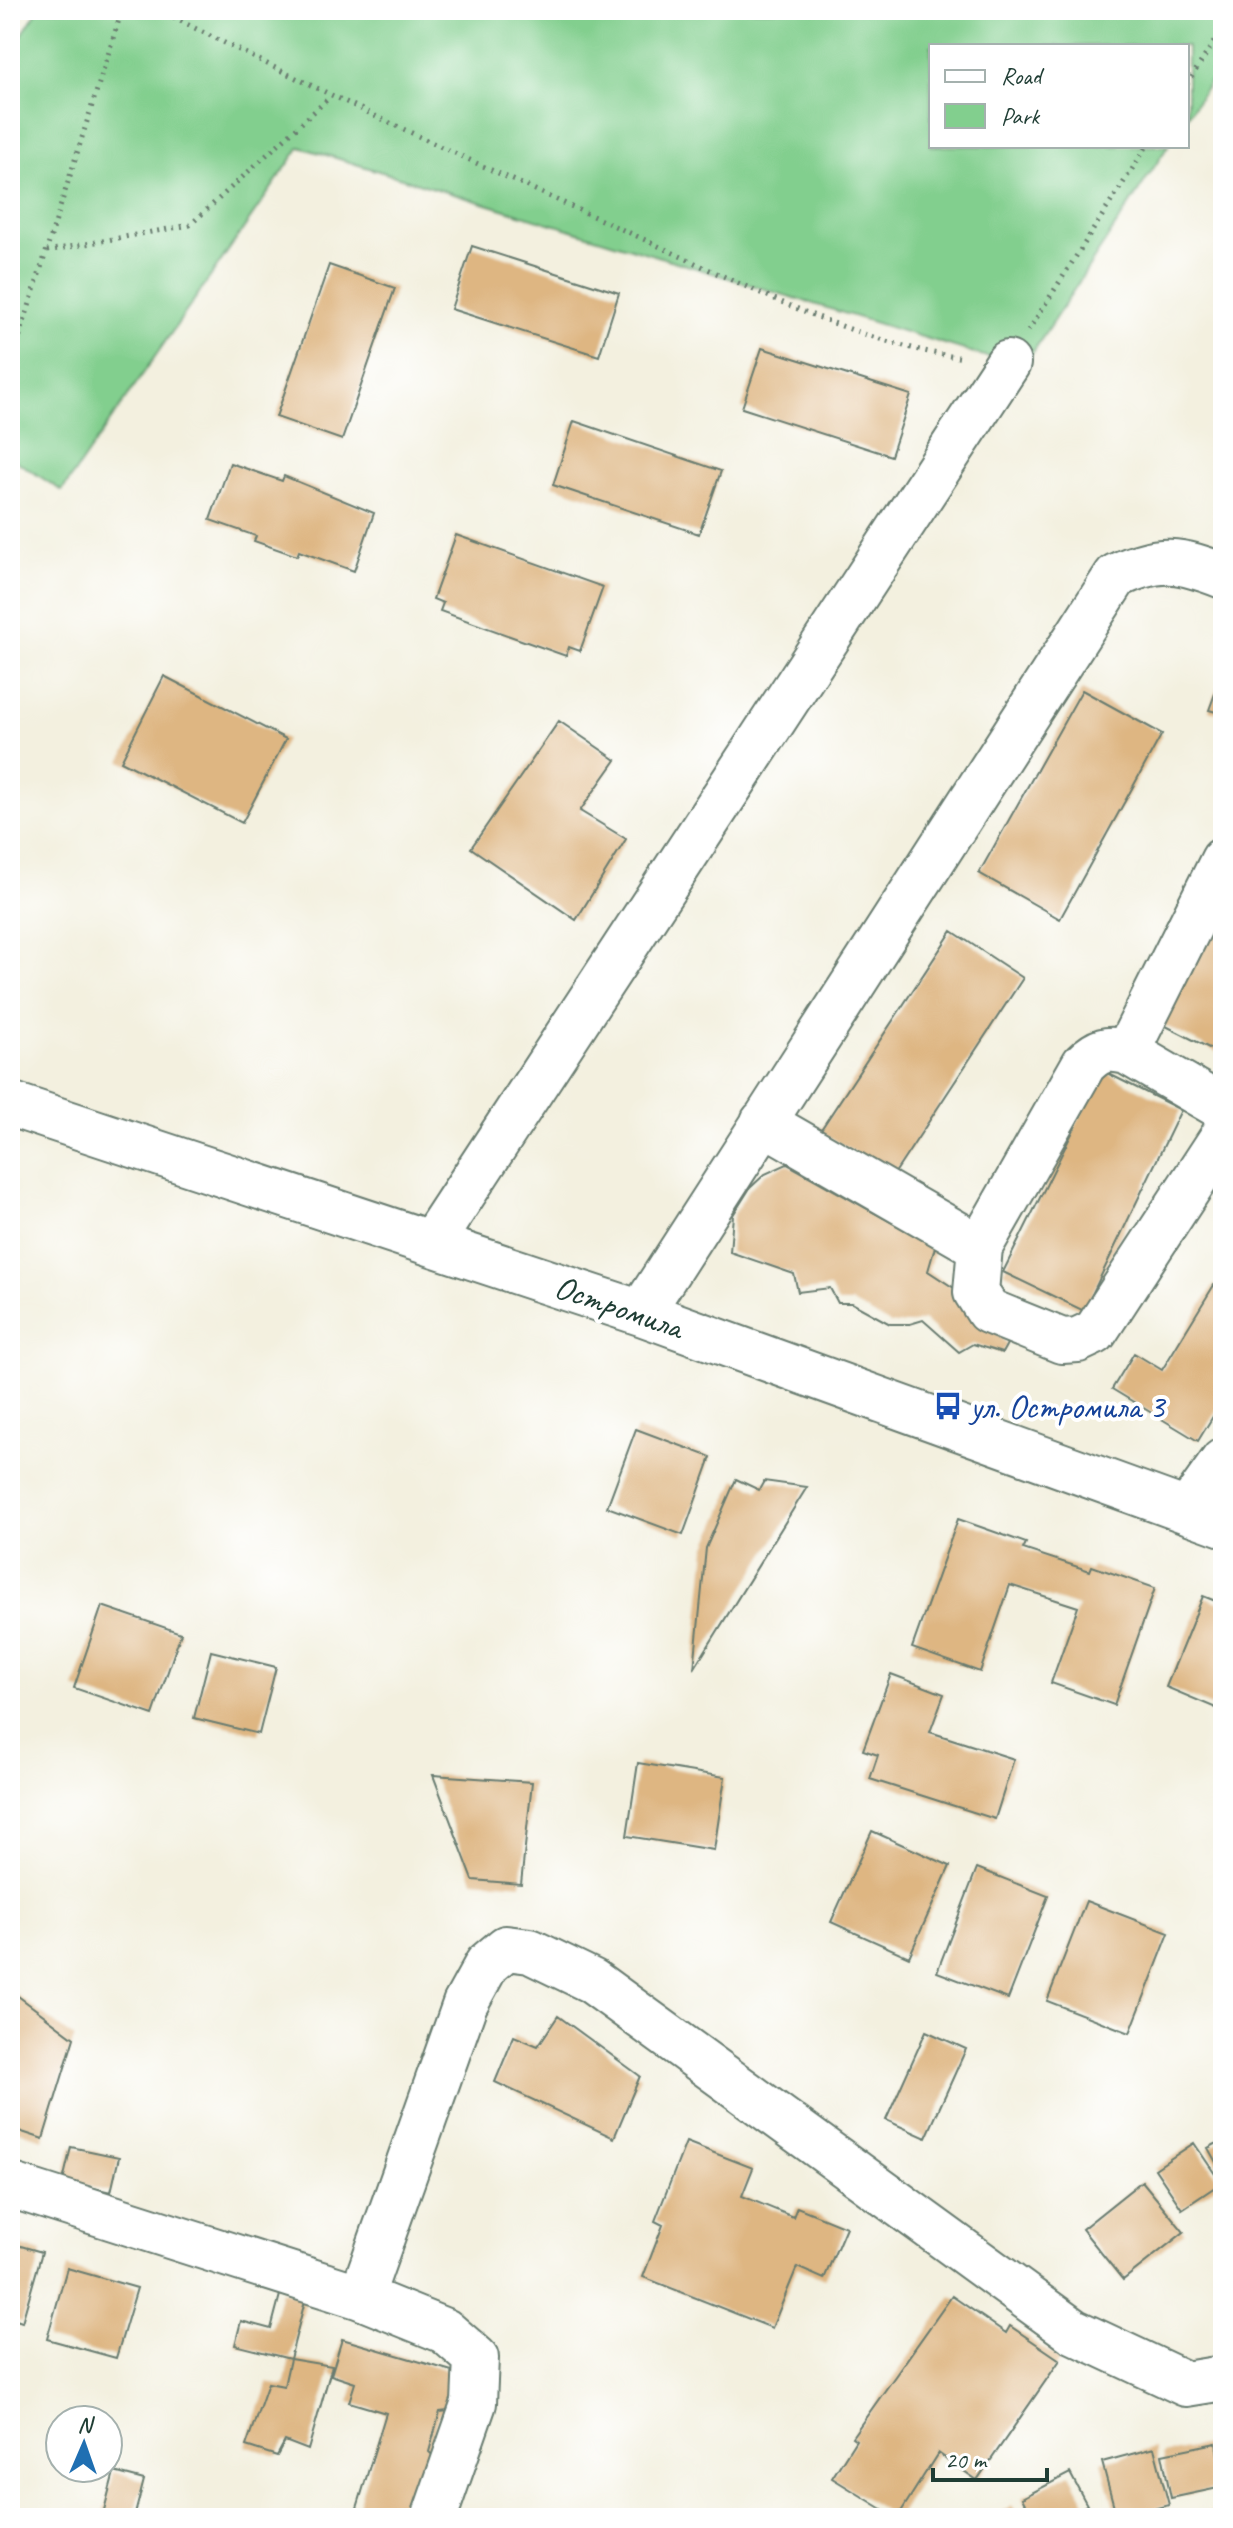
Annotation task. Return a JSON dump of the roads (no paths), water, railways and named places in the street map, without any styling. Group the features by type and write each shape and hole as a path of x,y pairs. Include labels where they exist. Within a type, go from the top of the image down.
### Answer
{"street":[{"path":"431,1243 1008,363"},
{"path":"641,1313 1116,576 1143,563 1183,560 1223,576"},
{"path":"1127,1052 1223,860"},
{"path":"1223,1108 1127,1052 1114,1048 1098,1051 1084,1064 980,1247 976,1292 988,1311 1062,1341 1078,1340 1095,1332 1223,1136"},
{"name":"Остромила","path":"10,1104 641,1313 1205,1517"},
{"path":"763,1122 980,1247"},
{"path":"1205,1517 1223,1461"},
{"path":"361,2297 465,2004 487,1964 506,1948 530,1951 592,1981 1073,2331 1186,2384 1223,2378"},
{"path":"10,2185 361,2297 445,2331 476,2358 474,2403 434,2518"}],"place":[{"name":"ул. Остромила 3","path":"948,1406"}]}
